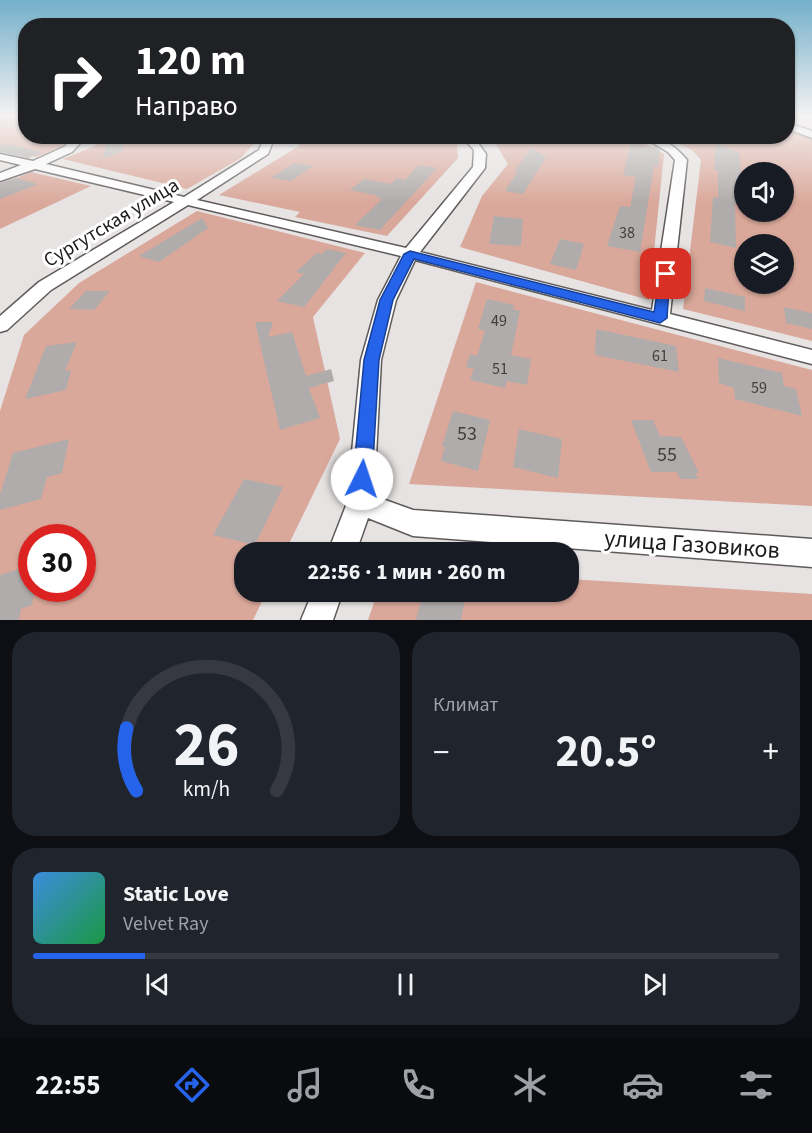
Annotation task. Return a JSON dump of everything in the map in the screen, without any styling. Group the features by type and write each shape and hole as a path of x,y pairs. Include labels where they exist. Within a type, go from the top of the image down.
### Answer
{"street":[{"path":"0,177 72,148 75,145"},
{"name":"Сургутская улица","path":"0,326 45,286 189,200 264,152 267,145"},
{"path":"346,542 360,503 371,360 387,300 410,254 479,168 483,157 481,150 476,145"},
{"path":"660,318 681,160 672,150 663,145"},
{"path":"0,158 189,200 410,254 812,357"},
{"name":"улица Газовиков","path":"360,503 413,523 812,553"},
{"path":"317,620 324,602"}],"shaded area":[{"path":"0,145 67,145 36,157 0,148"},
{"path":"253,145 241,158 187,189 63,159 95,146"},
{"path":"457,145 458,158 387,236 295,217 300,212 219,195 299,146"},
{"path":"495,145 647,145 664,154 649,300 460,247 482,196 508,164"},
{"path":"681,145 812,145 812,341 683,309 701,160 692,150"},
{"path":"31,172 91,186 0,229 0,185"},
{"path":"197,211 365,253 313,317 340,439 290,542 234,542 234,602 262,602 253,620 0,620 0,411 24,335 79,283"},
{"path":"476,282 812,370 812,506 409,484"},
{"path":"579,580 812,594 812,620 368,620 374,602 579,602"}],"building":[{"path":"11,145 43,152 28,158 0,152 0,146"},
{"path":"106,145 123,145 123,151 103,159"},
{"path":"631,145 655,147 660,150 658,167 654,166 640,252 607,246 620,206 630,207 636,177 623,175"},
{"path":"716,145 739,153 740,162 734,162 734,248 710,242 713,197 718,198 718,170 714,170"},
{"path":"531,148 546,157 523,194 505,191 518,171 515,171"},
{"path":"295,163 313,166 291,181 271,178"},
{"path":"419,165 437,168 380,230 355,225 382,199 376,198 379,196 350,190 364,179 391,184 397,178 405,180"},
{"path":"16,178 38,184 0,199 0,183"},
{"path":"494,216 523,219 521,246 489,244"},
{"path":"202,218 208,228 159,262 139,256"},
{"path":"560,239 584,244 576,270 550,264"},
{"path":"327,249 346,253 304,307 277,301 304,274 296,272 317,253 322,254"},
{"path":"705,288 745,297 745,311 704,301"},
{"path":"86,291 110,291 94,310 69,309"},
{"path":"487,299 514,305 513,309 520,311 511,355 531,359 527,385 507,381 505,388 470,380 474,369 466,367 470,354 477,356 485,331 478,329"},
{"path":"784,307 812,313 812,329 786,323"},
{"path":"255,322 273,322 268,337 292,332 306,376 331,369 334,381 309,388 320,418 280,430"},
{"path":"596,329 676,346 679,372 595,355"},
{"path":"77,342 65,371 71,370 66,390 25,399 46,346"},
{"path":"718,358 782,373 784,386 796,389 802,416 735,399 734,388 719,383"},
{"path":"453,411 490,420 478,471 441,461 445,447 442,446"},
{"path":"631,420 653,420 660,436 681,437 699,473 695,473 698,479 680,479 677,472 651,472"},
{"path":"519,429 562,439 558,478 513,467"},
{"path":"69,439 62,473 47,477 41,499 0,510 0,495 13,453"},
{"path":"244,479 283,487 256,542 242,542 213,535"},
{"path":"18,569 18,602 33,602 32,605 21,609 19,620 0,620 0,575"},
{"path":"420,602 464,602 461,620 416,620"}],"route":[{"path":"362,479 371,360 387,300 410,254 660,318 666,274"}]}
